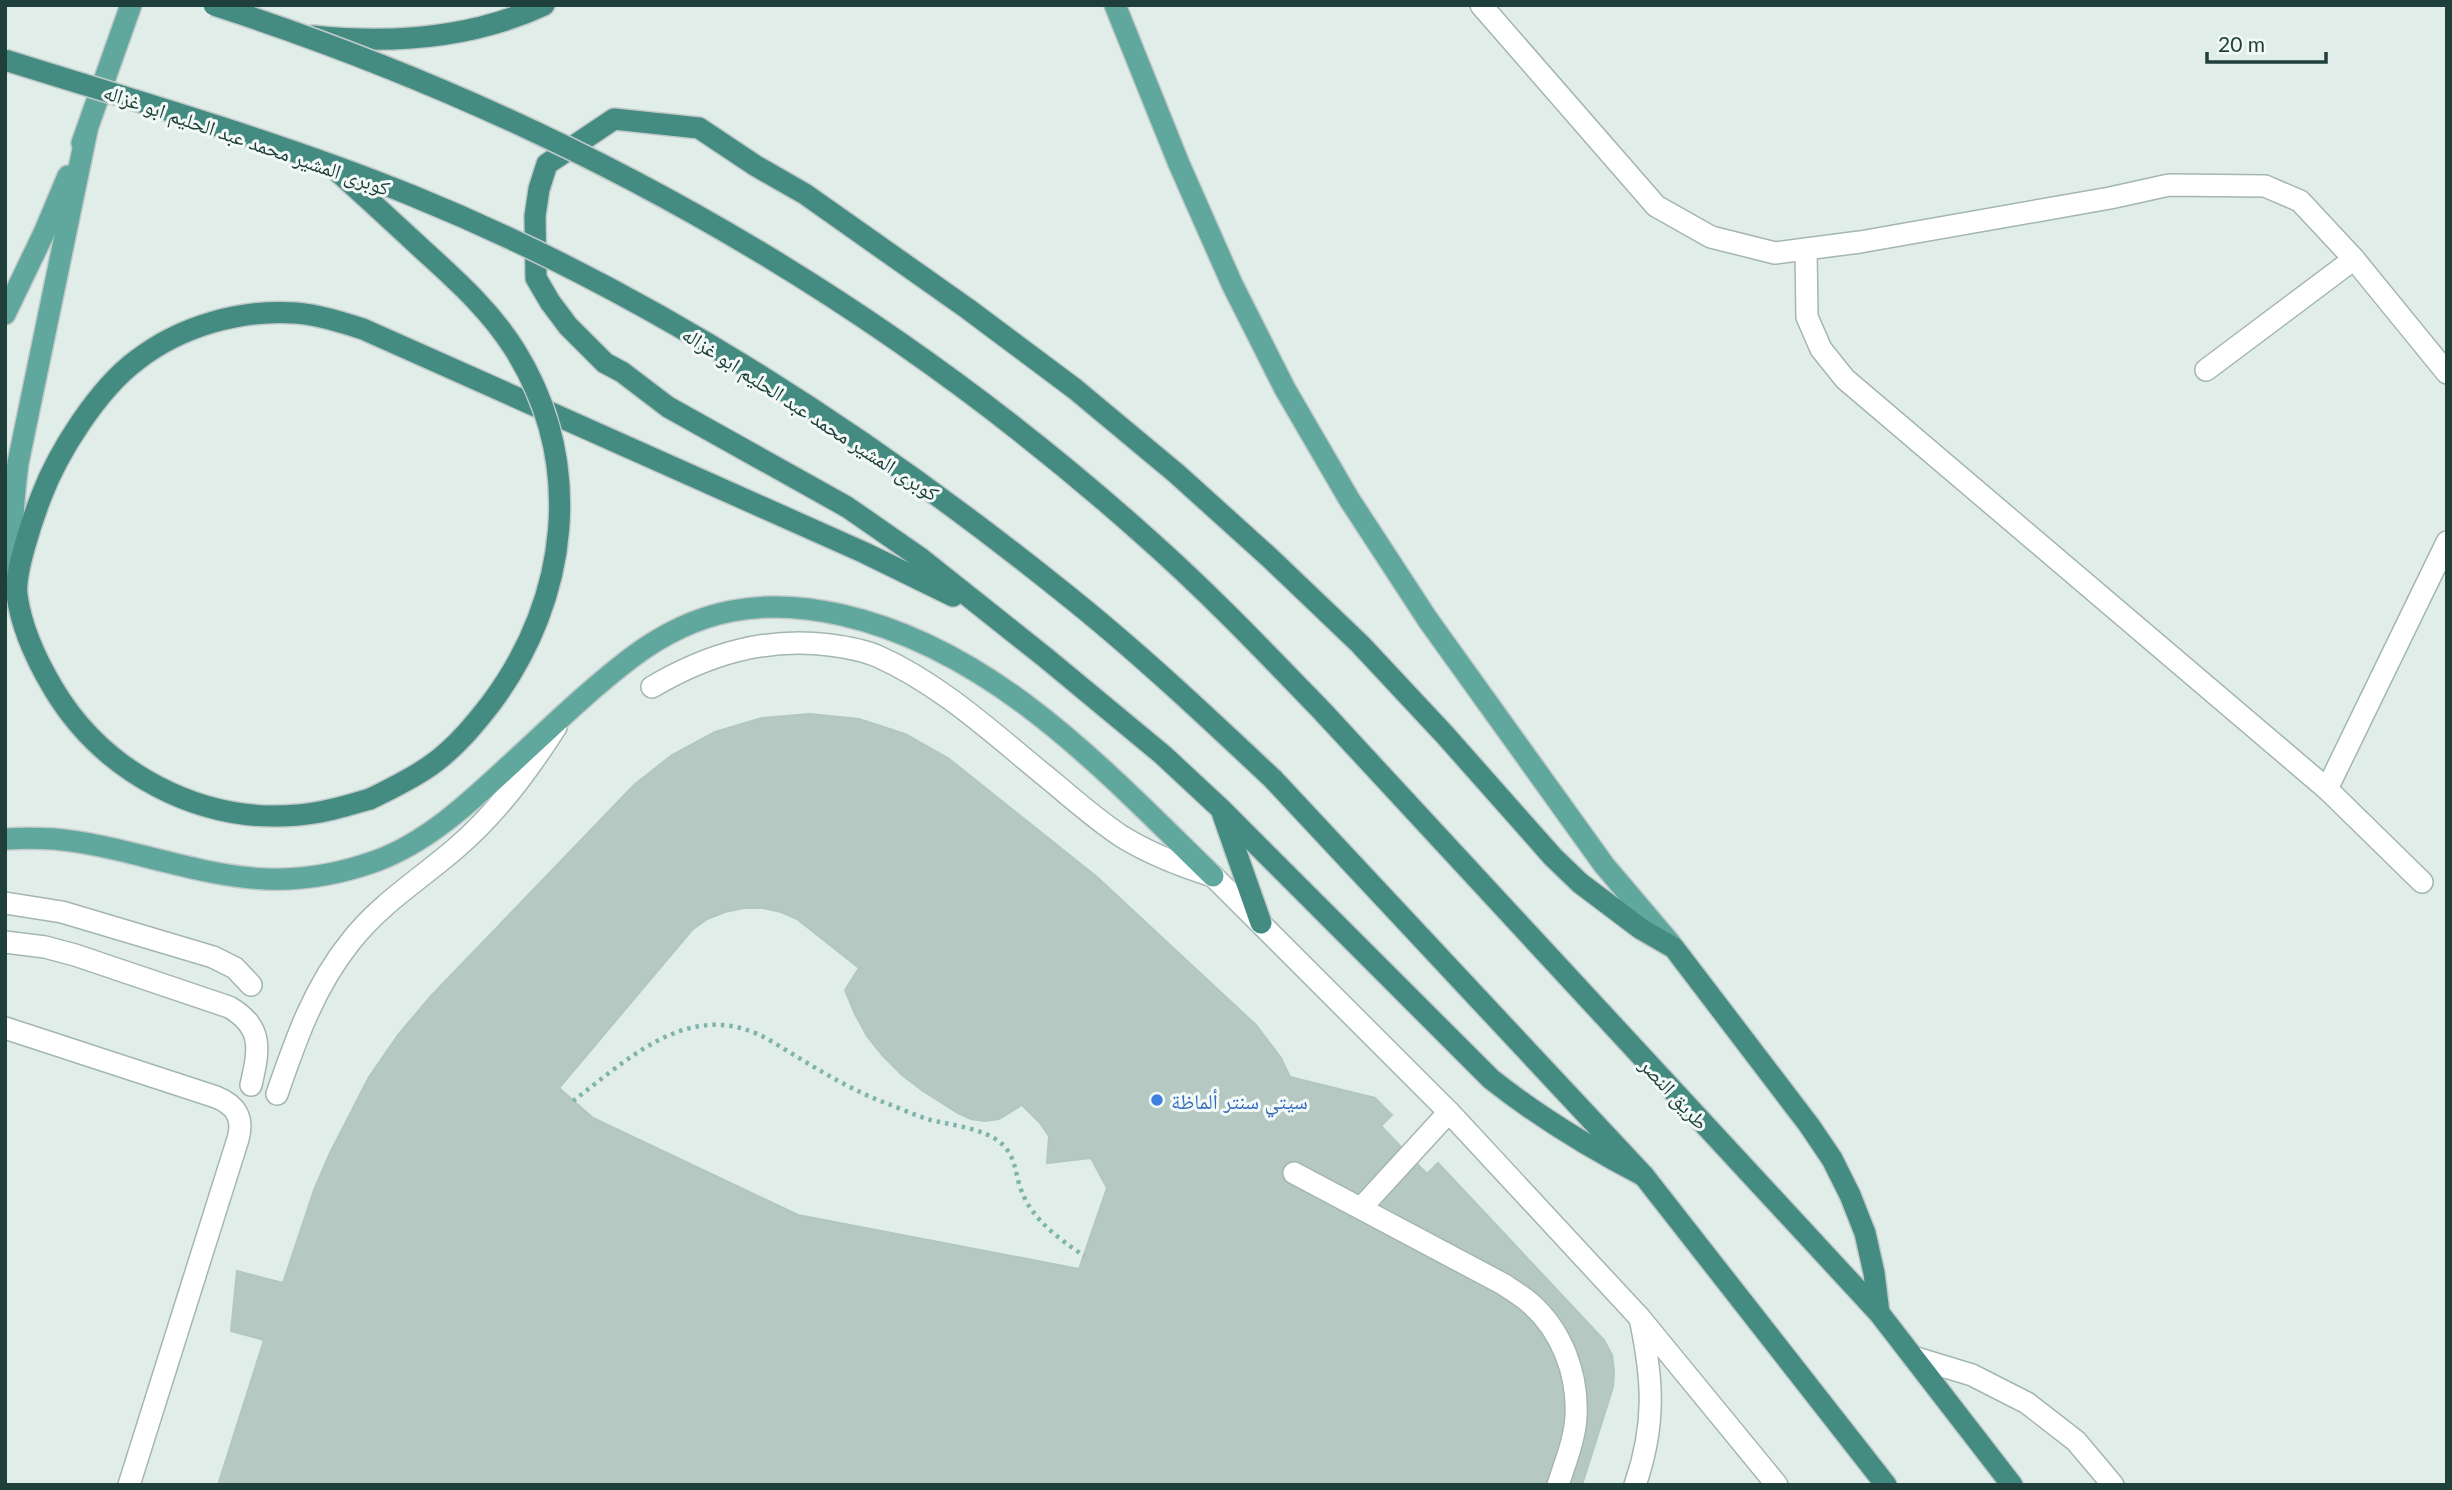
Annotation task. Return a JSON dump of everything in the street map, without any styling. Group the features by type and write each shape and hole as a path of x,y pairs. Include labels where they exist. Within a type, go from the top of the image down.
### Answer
{"highway":[{"path":"214,5 306,35 353,40 400,40 447,35 493,24 544,5"},
{"name":"طريق النصر","path":"306,35 421,79 546,136 644,185 752,246 856,312 957,383 1055,459 1149,539 1239,624 1324,713 1880,1314 2012,1485"},
{"name":"كوبرى المشير محمد عبد الحليم ابو غزاله","path":"5,60 327,162 479,225 592,278 759,374 840,427 954,507 1065,593 1171,684 1273,779 1644,1176"},
{"path":"1880,1314 1865,1233 1832,1159 1674,948 1631,922 1580,883 1553,857 1360,644 1177,474 1075,389 968,309 805,194 756,166 699,128 614,120 547,164 539,189 535,216 536,278 550,303 568,326 605,363 622,372 668,407 847,507 919,558 1163,755 1221,809 1491,1079 1565,1133 1644,1176 1886,1485"},
{"path":"327,162 468,291 493,319 515,351 537,396 546,420 555,457 559,495 559,533 544,608 511,677 464,737 436,762 404,783 370,799 297,816 259,816 197,803 151,784 119,764 91,739 65,707 27,633 16,593 33,518 58,461 108,388 135,361 174,338 228,318 262,313 296,313 330,318 363,329 865,554 987,613"},
{"path":"1221,809 1261,923"}],"main road":[{"path":"5,314 44,233 87,130 131,5"},
{"path":"1115,5 1179,164 1232,285 1285,389 1349,499 1428,620 1604,865 1674,948"},
{"path":"16,593 12,510 18,463 87,130"},
{"path":"5,839 56,839 195,870 255,878 320,877 378,860 426,835 466,805 632,657 681,627 707,617 735,609 792,606 868,621 914,638 1013,696 1094,760 1213,876"}],"street":[{"path":"1481,5 1656,206 1711,237 1775,253 2071,205 2169,185 2265,186 2300,201 2354,259 2447,373"},
{"path":"1806,249 1807,317 1821,349 1845,379 2326,789 2422,882"},
{"path":"2206,370 2354,259"},
{"path":"2326,789 2447,542"},
{"path":"652,687 711,657 776,643 809,642 874,654 923,681 957,705 1119,835 1180,866 1213,876 1449,1112 1640,1318 1777,1485"},
{"path":"277,1094 302,1022 316,994 351,941 395,895 453,851 483,824 514,790 561,719"},
{"path":"5,903 62,912 213,957 235,968 251,985"},
{"path":"5,942 46,947 75,955 229,1007 241,1014 250,1025 258,1045 251,1085"},
{"path":"5,1028 216,1097 234,1108 240,1118 238,1139 129,1485"},
{"path":"1361,1208 1449,1112"},
{"path":"1294,1173 1503,1284 1530,1302 1551,1326 1567,1354 1575,1385 1576,1417 1558,1485"},
{"path":"1635,1485 1643,1461 1651,1413 1650,1365 1640,1318"},
{"path":"1913,1357 1972,1375 2027,1403 2076,1441 2113,1485"}],"path":[{"path":"573,1101 644,1047 683,1028 727,1026 748,1031 769,1039 838,1082 876,1099 925,1118 995,1138 1011,1154 1020,1187 1036,1215 1058,1238 1084,1256"}],"building":[{"name":"سيتي سنتر ألماظة","path":"810,714 859,719 905,734 948,758 1097,877 1256,1025 1281,1058 1290,1077 1375,1098 1392,1115 1381,1126 1427,1174 1438,1163 1604,1340 1612,1355 1613,1387 1582,1485 218,1485 264,1340 231,1331 237,1271 283,1283 314,1190 330,1153 369,1077 398,1035 431,996 634,785 672,755 715,732 762,718","holes":["763,908 797,919 859,968 845,990 867,1036 902,1075 923,1091 971,1119 999,1119 1022,1105 1049,1136 1047,1163 1091,1158 1107,1188 1079,1269 798,1215 593,1118 559,1088 692,930 707,919 725,912"]}],"place":[{"name":"سيتي سنتر ألماظة","path":"1157,1100"}]}
